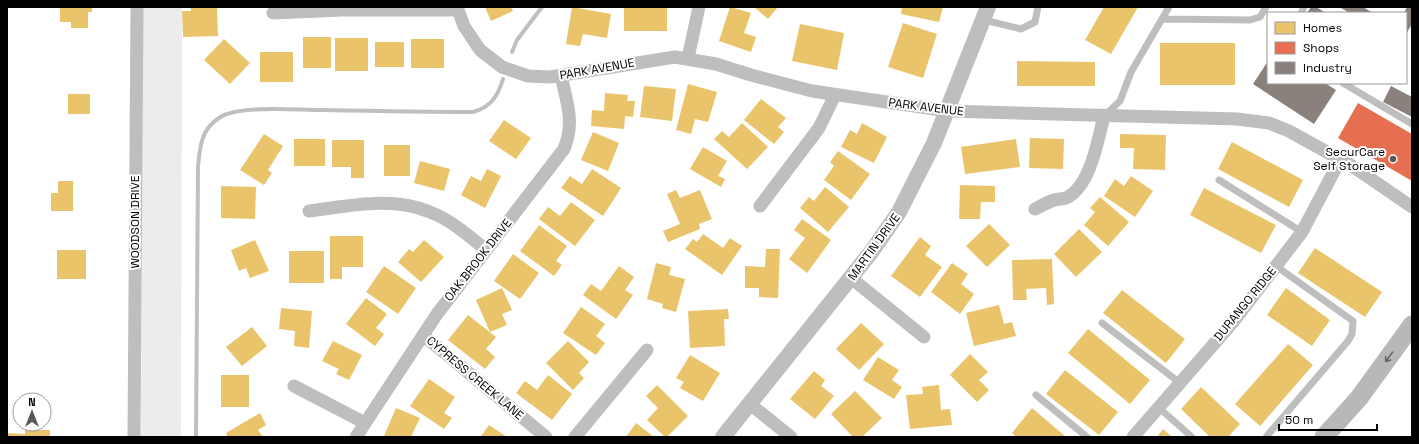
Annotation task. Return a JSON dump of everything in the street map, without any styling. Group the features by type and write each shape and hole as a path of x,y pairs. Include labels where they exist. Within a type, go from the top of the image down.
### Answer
{"main road":[{"path":"1324,437 1359,398 1412,325"}],"street":[{"name":"WOODSON DRIVE","path":"134,437 137,7"},
{"path":"688,58 699,7"},
{"path":"274,13 342,10 457,9"},
{"name":"PARK AVENUE","path":"457,9 471,38 480,50 502,67 528,76 539,78 561,76 662,58 688,58 716,64 775,82 835,95 948,111 1237,119 1269,123 1289,131 1340,160 1412,207"},
{"name":"MARTIN DRIVE","path":"724,437 887,232 900,212 923,168 948,111 986,14"},
{"name":"OAK BROOK DRIVE","path":"356,437 436,314 564,149 569,137 571,124 561,76"},
{"path":"760,206 819,128 835,95"},
{"path":"1035,209 1054,200 1065,198 1073,194 1092,164 1104,116"},
{"name":"DURANGO RIDGE","path":"1133,437 1233,322 1302,232 1340,160"},
{"path":"309,211 373,202 416,208 431,212 457,227 486,250"},
{"path":"851,278 924,337"},
{"name":"CYPRESS CREEK LANE","path":"423,335 546,437"},
{"path":"575,437 647,350"},
{"path":"294,386 366,423"},
{"path":"750,404 791,437"}],"lane":[{"path":"986,14 1021,29 1035,22 1038,7"},
{"path":"1104,116 1120,101 1131,72 1169,7"},
{"path":"1162,19 1250,20 1260,17 1266,7"},
{"path":"1345,84 1412,124"},
{"path":"1218,180 1302,232"},
{"path":"1266,437 1348,341 1352,334 1353,321 1276,266"},
{"path":"1102,323 1180,383"},
{"path":"1036,395 1087,437"},
{"path":"1158,407 1192,437"}],"shaded area":[{"path":"143,7 182,7 181,437 141,437"}],"building: Homes":[{"path":"60,7 92,7 92,12 88,12 88,28 71,28 71,22 60,22"},
{"path":"191,7 217,7 218,36 183,37 182,11 191,11"},
{"path":"485,7 511,7 513,11 491,21"},
{"path":"572,7 611,14 607,38 583,34 580,46 566,44"},
{"path":"624,7 667,7 667,31 624,31"},
{"path":"730,7 751,13 744,33 756,37 751,52 719,41"},
{"path":"754,7 778,7 768,19"},
{"path":"902,7 943,7 939,22 901,14"},
{"path":"1104,7 1138,7 1111,54 1085,40"},
{"path":"903,23 937,34 923,78 888,67"},
{"path":"800,24 844,33 837,70 792,61"},
{"path":"303,37 331,37 331,68 303,68"},
{"path":"335,38 368,38 368,71 335,71"},
{"path":"224,39 250,63 230,84 204,60"},
{"path":"411,39 444,39 444,68 411,68"},
{"path":"375,42 404,42 404,67 375,67"},
{"path":"1160,43 1235,43 1235,85 1160,85"},
{"path":"260,52 293,52 293,82 260,82"},
{"path":"1017,61 1095,62 1095,86 1017,86"},
{"path":"688,84 717,92 708,122 695,119 691,134 676,130"},
{"path":"644,86 676,89 672,121 640,117"},
{"path":"605,93 628,95 627,101 635,101 633,117 625,116 624,129 591,126 592,110 604,111"},
{"path":"68,94 90,94 90,114 68,114"},
{"path":"761,99 786,118 778,127 784,132 774,144 744,120"},
{"path":"504,120 531,138 516,159 489,141"},
{"path":"742,123 768,147 747,169 714,139 722,131 729,137"},
{"path":"862,123 887,137 874,163 841,147 850,130 857,134"},
{"path":"593,132 619,143 608,171 581,160"},
{"path":"264,134 283,146 268,170 272,173 264,185 240,170"},
{"path":"1120,134 1166,135 1165,170 1133,169 1134,148 1120,148"},
{"path":"1030,138 1064,139 1063,169 1029,168"},
{"path":"294,139 325,139 325,166 294,166"},
{"path":"1016,139 1020,167 965,174 961,147"},
{"path":"332,140 364,140 364,178 351,178 351,167 332,167"},
{"path":"1232,142 1303,180 1289,207 1218,169"},
{"path":"384,145 410,145 410,176 384,176"},
{"path":"703,147 727,161 718,176 725,179 721,187 690,169"},
{"path":"838,151 870,174 851,200 824,180 834,166 830,162"},
{"path":"420,161 450,169 444,191 414,183"},
{"path":"487,169 501,176 485,208 461,195 471,176 481,181"},
{"path":"592,169 621,188 603,216 561,188 570,176 582,184"},
{"path":"1131,176 1153,191 1135,217 1104,196 1115,179 1124,186"},
{"path":"58,181 73,181 73,211 51,211 51,193 58,193"},
{"path":"960,185 995,186 995,202 981,202 980,219 959,219"},
{"path":"221,186 256,187 255,219 221,218"},
{"path":"825,187 849,207 828,232 800,208 809,197 814,201"},
{"path":"1204,188 1276,225 1261,253 1190,215"},
{"path":"676,190 680,198 700,190 712,219 699,224 700,229 668,242 663,231 680,224 667,194"},
{"path":"1100,197 1129,222 1108,246 1084,225 1095,212 1090,208"},
{"path":"571,202 595,220 575,246 539,219 548,207 560,216"},
{"path":"802,219 831,240 807,273 789,259 805,238 794,230"},
{"path":"989,224 1010,245 987,267 966,246"},
{"path":"539,225 567,246 556,261 562,265 554,276 520,251"},
{"path":"1079,229 1102,252 1076,277 1054,254"},
{"path":"703,234 723,248 730,238 742,246 722,275 685,249 693,239 697,242"},
{"path":"330,236 363,236 363,267 342,267 342,279 330,279"},
{"path":"920,237 931,246 925,255 942,267 920,297 891,276"},
{"path":"255,240 269,271 250,278 246,268 239,271 231,250"},
{"path":"424,240 444,257 421,282 398,262 409,249 413,252"},
{"path":"1315,248 1382,292 1365,317 1298,273"},
{"path":"766,249 780,249 778,298 759,297 759,288 745,288 745,266 765,267"},
{"path":"57,250 86,250 86,279 57,279"},
{"path":"289,251 324,251 324,283 289,283"},
{"path":"513,254 539,273 520,299 494,281"},
{"path":"1052,259 1054,304 1047,305 1046,288 1026,289 1027,300 1013,300 1012,260"},
{"path":"656,263 671,267 669,275 685,279 676,312 662,308 663,304 647,299"},
{"path":"952,263 968,274 961,284 974,294 960,314 931,292"},
{"path":"384,266 416,288 398,314 366,292"},
{"path":"619,266 634,277 625,290 633,295 616,319 583,295 591,284 601,291"},
{"path":"502,288 512,310 502,314 507,325 490,332 476,300"},
{"path":"1286,288 1330,320 1312,346 1267,315"},
{"path":"1122,290 1185,339 1166,363 1103,313"},
{"path":"366,298 387,314 376,328 384,334 375,346 346,324"},
{"path":"999,305 1004,324 1012,322 1016,336 974,346 966,313"},
{"path":"581,307 605,324 596,336 605,343 596,355 563,333"},
{"path":"281,308 312,311 309,348 294,346 295,331 279,329"},
{"path":"728,309 729,319 724,319 725,346 690,348 688,311"},
{"path":"468,315 496,337 486,349 495,357 485,369 448,340"},
{"path":"861,323 884,344 859,370 836,349"},
{"path":"252,327 267,346 242,366 226,347"},
{"path":"1088,329 1150,380 1130,404 1068,353"},
{"path":"333,341 362,355 349,380 336,374 339,369 322,361"},
{"path":"568,341 589,362 579,373 584,378 573,390 546,363"},
{"path":"1288,344 1313,365 1260,426 1235,404"},
{"path":"970,354 988,372 979,380 989,390 977,402 950,375"},
{"path":"690,355 720,373 703,401 680,388 684,382 676,378"},
{"path":"878,357 899,370 892,380 902,387 894,399 863,380"},
{"path":"1065,370 1118,412 1099,435 1046,394"},
{"path":"814,371 825,380 821,386 834,396 815,419 790,399"},
{"path":"221,375 249,375 249,407 221,407"},
{"path":"548,375 572,394 552,420 516,393 525,381 537,390"},
{"path":"429,379 455,397 444,413 452,418 444,429 410,406"},
{"path":"657,385 688,416 667,437 665,437 647,420 658,408 646,396"},
{"path":"939,385 941,410 950,409 952,425 910,429 906,395 923,394 922,387"},
{"path":"1201,387 1240,424 1228,437 1210,437 1181,409"},
{"path":"855,391 882,418 862,437 853,437 831,414"},
{"path":"396,408 420,418 411,437 384,436"},
{"path":"1032,408 1066,437 1017,437 1012,433"},
{"path":"260,413 266,425 258,430 263,437 228,437 226,433"},
{"path":"636,423 654,437 626,437"},
{"path":"489,425 507,437 481,436"},
{"path":"1163,429 1172,437 1157,437"},
{"path":"25,432 50,432 50,437 7,437 7,433 25,434"}],"building: Shops":[{"name":"SecurCare Self Storage","path":"1358,103 1412,134 1412,181 1338,138"}],"building: Industry":[{"path":"1311,7 1316,7 1324,12 1308,12"},
{"path":"1339,7 1363,7 1371,12 1348,12"},
{"path":"1407,7 1412,7 1412,24 1407,32 1407,12 1404,12"},
{"path":"1267,63 1267,84 1327,84 1336,90 1314,124 1253,84"},
{"path":"1391,86 1412,97 1412,117 1383,102"}],"waterway":[{"path":"512,52 517,40 542,7"},
{"path":"196,437 198,166 202,139 208,127 213,122 227,114 239,111 266,109 473,112 485,107 493,100 499,91 503,79"}],"place":[{"name":"SecurCare Self Storage","path":"1393,159"}]}
